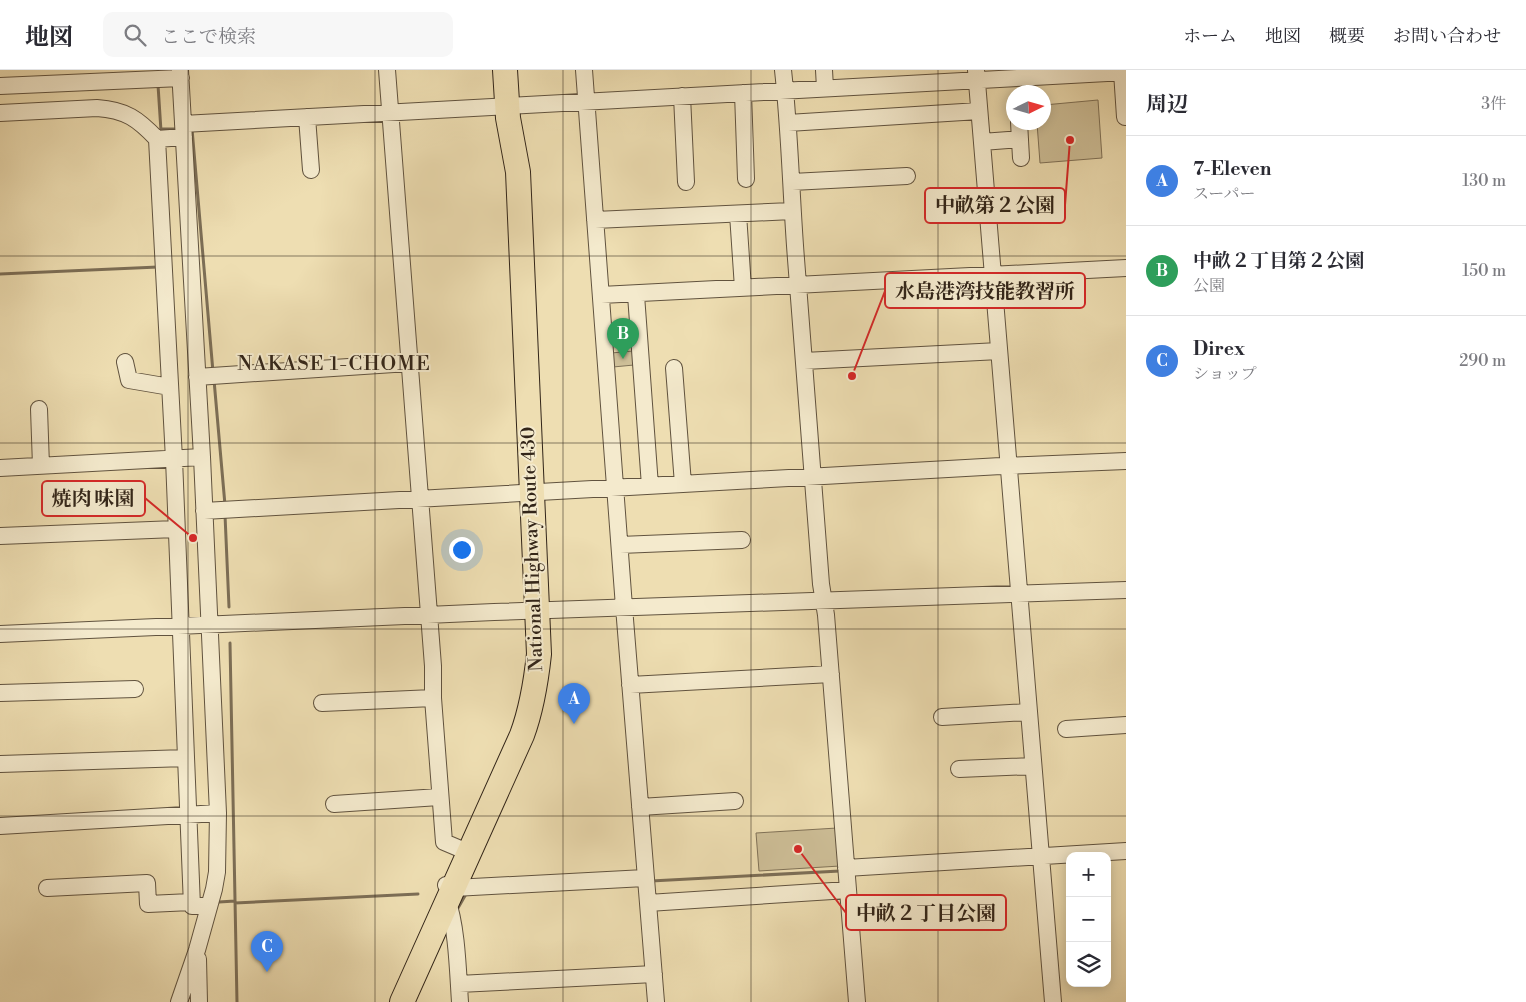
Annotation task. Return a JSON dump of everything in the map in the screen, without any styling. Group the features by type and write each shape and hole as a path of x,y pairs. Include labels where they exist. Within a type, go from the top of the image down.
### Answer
{"highway":[{"name":"National Highway Route 430","path":"492,70 501,105"},
{"name":"National Highway Route 430","path":"402,1002 464,851 510,727 519,698 524,644 530,611 514,359 506,191 501,144 501,105 505,70"},
{"name":"National Highway Route 430","path":"389,1002 446,891"}],"street":[{"path":"386,70 433,666 433,698 444,842 464,851"},
{"path":"584,70 630,685 656,1002"},
{"path":"783,70 786,90 792,211 813,477 857,1002"},
{"path":"824,70 825,88"},
{"path":"157,139 184,131 307,117 389,115 501,105 825,88 926,76 979,77 1027,73 1124,72 1125,117"},
{"path":"0,86 180,74 208,376 202,458 218,813 217,872 214,890 197,950 179,1002"},
{"path":"979,77 980,111 986,142 997,275 999,351 1012,469 1028,712 1044,856 1053,1002"},
{"path":"742,93 746,179"},
{"path":"682,96 686,182"},
{"path":"0,113 97,108 113,109 132,117 157,139 175,457 176,529 190,817 192,906 209,906"},
{"path":"788,122 980,111"},
{"path":"307,117 311,170"},
{"path":"1019,130 1021,158"},
{"path":"986,142 1020,139"},
{"path":"792,182 907,176"},
{"path":"595,220 792,211"},
{"path":"738,214 743,288"},
{"path":"601,296 1126,268"},
{"path":"636,295 650,486"},
{"path":"804,361 999,351"},
{"path":"125,362 129,380 170,387"},
{"path":"208,376 409,363"},
{"path":"674,368 683,484"},
{"path":"39,409 41,462"},
{"path":"0,468 41,462 175,457 202,458"},
{"path":"204,511 420,503 524,493 813,477 1012,469 1126,461"},
{"path":"0,536 176,529"},
{"path":"620,545 742,540"},
{"path":"0,634 624,607 1126,590"},
{"path":"630,685 831,674"},
{"path":"0,693 135,689"},
{"path":"322,703 433,698"},
{"path":"942,717 1028,712"},
{"path":"1066,729 1126,725"},
{"path":"0,764 186,758"},
{"path":"959,769 1033,766"},
{"path":"334,804 440,797"},
{"path":"640,807 735,801"},
{"path":"0,826 190,817 218,813"},
{"path":"846,868 1126,851"},
{"path":"460,1002 452,926 446,891 645,878"},
{"path":"47,888 147,883 148,904 192,902"},
{"path":"648,903 848,890"},
{"path":"197,950 199,1002"},
{"path":"459,984 654,974"}],"shaded area":[{"path":"1098,100 1102,158 1040,163 1038,130 1051,130 1051,104"},
{"path":"633,351 634,365 613,367 611,353"},
{"path":"837,828 840,866 759,871 756,833"}],"waterway":[{"path":"158,85 161,131"},
{"path":"161,129 176,129"},
{"path":"192,129 213,372"},
{"path":"0,274 158,267"},
{"path":"214,380 225,505"},
{"path":"225,515 229,607"},
{"path":"230,643 237,1002"},
{"path":"651,881 840,871"},
{"path":"235,903 418,894"},
{"path":"458,908 466,894"},
{"path":"219,902 235,901"}],"place":[{"name":"中畝第２公園","path":"1070,140"},
{"name":"中畝２丁目第２公園","path":"623,359"},
{"name":"水島港湾技能教習所","path":"852,376"},
{"name":"焼肉 味園","path":"193,538"},
{"name":"7-Eleven","path":"574,724"},
{"name":"中畝２丁目公園","path":"798,849"},
{"name":"Direx","path":"267,972"}],"district":[{"name":"NAKASE 1-CHOME","path":"334,364"}]}
